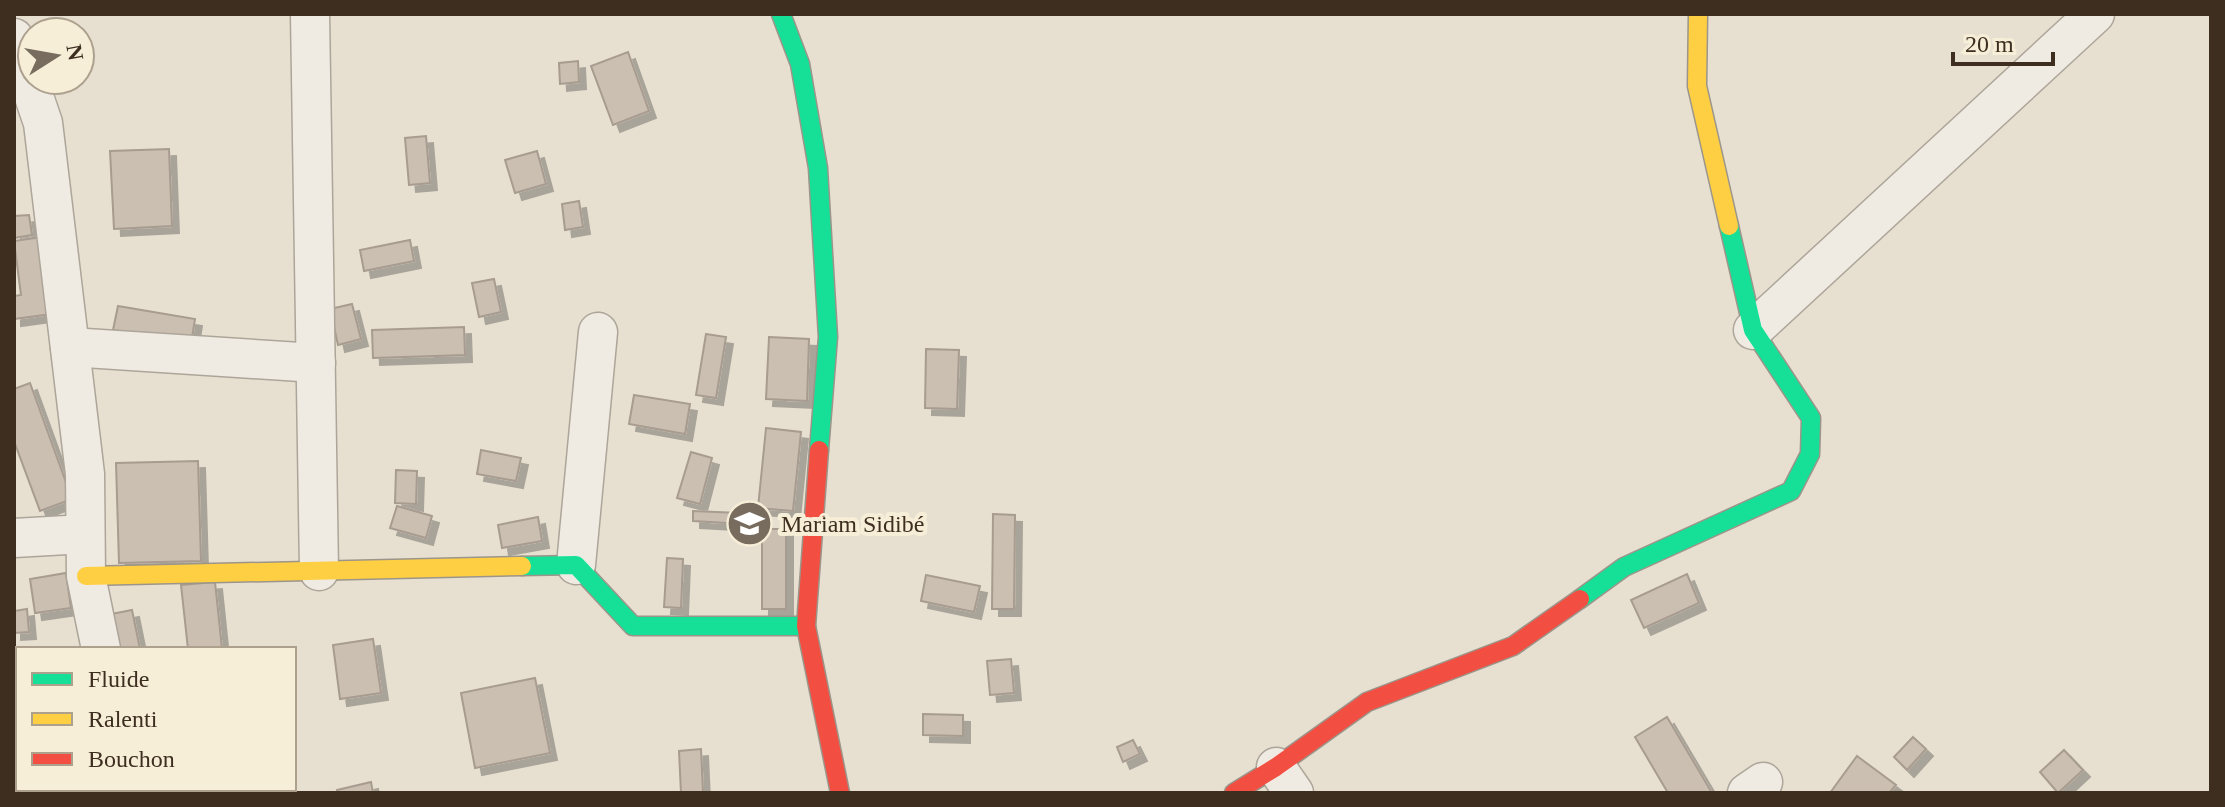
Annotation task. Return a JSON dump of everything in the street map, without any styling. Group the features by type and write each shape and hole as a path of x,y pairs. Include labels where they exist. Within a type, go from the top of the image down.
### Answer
{"street":[{"path":"310,14 319,571"},
{"path":"781,14 800,64 818,168 828,337 806,626 840,793"},
{"path":"1234,793 1285,780 1367,702 1513,646 1624,567 1791,491 1810,454 1811,418 1753,330 1697,86 1698,14"},
{"path":"1753,330 2095,14"},
{"path":"14,38 43,123 85,474 86,576 101,647"},
{"path":"576,565 598,332"},
{"path":"70,347 316,363"},
{"path":"14,538 85,534"},
{"path":"86,576 576,565 633,626 806,626"}],"building":[{"path":"628,52 649,111 613,125 591,66"},
{"path":"578,61 579,82 560,84 559,63"},
{"path":"426,136 430,183 409,185 405,138"},
{"path":"169,149 172,226 114,229 110,151"},
{"path":"537,151 546,184 515,193 505,160"},
{"path":"579,201 583,227 565,230 562,204"},
{"path":"29,215 32,235 14,238 14,216"},
{"path":"42,237 52,314 14,319 14,296 21,295 14,241"},
{"path":"410,240 414,261 364,271 360,250"},
{"path":"494,279 501,312 479,317 472,283"},
{"path":"352,304 361,339 338,345 330,309"},
{"path":"118,306 195,319 191,344 113,330"},
{"path":"464,327 465,355 373,358 372,330"},
{"path":"706,334 726,337 716,398 696,395"},
{"path":"769,337 809,339 807,401 766,399"},
{"path":"926,349 959,350 957,409 925,408"},
{"path":"30,383 72,499 40,511 14,441 14,389"},
{"path":"634,395 690,404 685,434 629,424"},
{"path":"766,428 801,432 793,511 758,508"},
{"path":"481,450 521,458 516,481 477,474"},
{"path":"691,452 712,458 700,504 677,498"},
{"path":"198,461 201,561 119,563 116,463"},
{"path":"396,470 417,471 416,504 395,503"},
{"path":"397,506 432,516 426,538 390,528"},
{"path":"693,511 763,514 762,525 693,521"},
{"path":"993,514 1015,515 1014,609 992,609"},
{"path":"538,517 542,541 502,548 498,525"},
{"path":"762,529 786,529 786,609 762,609"},
{"path":"667,558 683,559 681,608 664,607"},
{"path":"66,573 71,608 35,613 30,579"},
{"path":"1687,574 1699,603 1644,628 1631,600"},
{"path":"926,575 980,586 974,612 921,601"},
{"path":"215,582 222,647 188,647 181,585"},
{"path":"27,609 29,632 14,633 14,611"},
{"path":"132,610 140,647 113,647 106,615"},
{"path":"373,639 381,693 340,699 333,645"},
{"path":"1011,659 1014,693 990,695 987,661"},
{"path":"535,678 550,753 475,768 461,693"},
{"path":"923,714 963,715 963,736 923,735"},
{"path":"1667,717 1712,793 1668,793 1635,737"},
{"path":"1913,737 1926,749 1907,770 1894,757"},
{"path":"1133,740 1140,754 1123,762 1117,747"},
{"path":"701,749 703,793 681,793 679,751"},
{"path":"2064,750 2083,770 2058,793 2040,772"},
{"path":"1857,756 1896,785 1889,793 1830,793"},
{"path":"371,782 373,793 338,793 337,790"},
{"path":"33,791 64,791 64,793"},
{"path":"88,791 116,791 116,793"}],"traffic: fast":[{"path":"781,14 800,64 818,168 828,337 819,450"},
{"path":"1580,599 1624,567 1791,491 1810,454 1811,418 1753,330 1729,226"},
{"path":"522,566 576,565 633,626 806,626"}],"traffic: slow":[{"path":"1698,14 1697,86 1729,226"},
{"path":"86,576 522,566"}],"traffic: jam":[{"path":"819,450 806,626 840,793"},
{"path":"1234,793 1367,702 1513,646 1580,599"}],"place":[{"name":"Mariam Sidibé","path":"750,524"}]}
